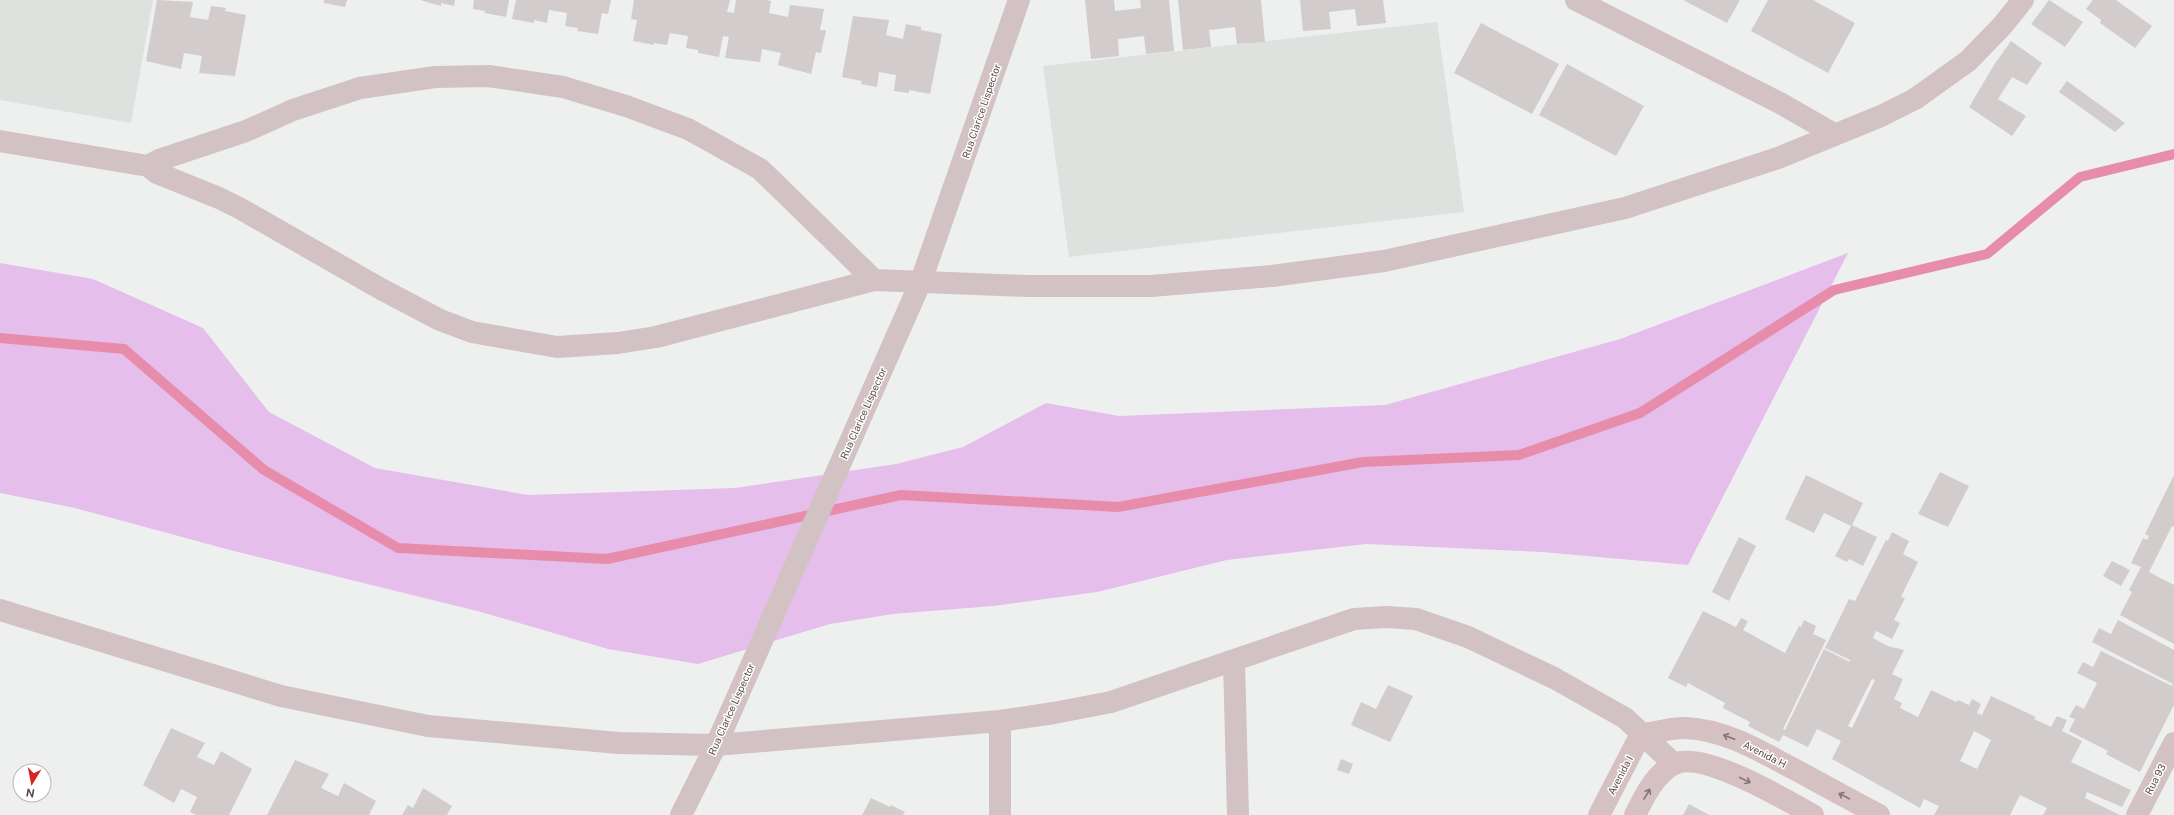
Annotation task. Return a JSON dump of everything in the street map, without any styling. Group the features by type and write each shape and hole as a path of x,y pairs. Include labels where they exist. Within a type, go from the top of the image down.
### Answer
{"street":[{"name":"Rua Clarice Lispector","path":"680,815 716,745 921,282 1019,0"},
{"path":"1576,0 1780,102 1834,134"},
{"path":"0,141 148,166 157,173 219,198 381,289 440,320 472,332 557,347 618,344 648,338 874,280 1026,286 1151,286 1272,276 1384,261 1625,208 1778,158 1881,116 1915,100 1968,61 2002,26 2023,0"},
{"path":"148,166 159,160 246,131 294,110 360,88 435,77 488,76 563,87 626,106 688,129 748,161 760,169 788,195 874,280"},
{"path":"0,610 281,696 428,726 619,744 716,745 1000,721 1111,702 1354,619 1386,617 1416,618 1468,637 1554,678 1625,718 1641,734 1668,769"},
{"path":"1234,661 1238,815"},
{"path":"1000,721 1000,815"},
{"name":"Avenida H","path":"1641,734 1658,733 1672,728 1687,728 1723,734 1749,745 1879,815"},
{"name":"Avenida I","path":"1599,815 1641,734"},
{"name":"Rua 93","path":"2137,815 2174,743"},
{"path":"1635,815 1668,769 1695,762 1727,771 1812,815"}],"shaded area":[{"path":"0,0 153,0 131,123 0,100"},
{"path":"1437,22 1464,212 1069,257 1043,66"},
{"path":"1848,253 1688,565 1542,552 1366,544 1227,560 1097,592 993,606 893,614 830,624 698,664 608,649 481,612 230,550 75,508 0,493 0,263 93,279 203,328 269,412 375,468 528,495 735,488 896,464 963,447 1046,403 1119,416 1385,405 1620,339"}],"building":[{"path":"157,0 193,2 190,17 208,20 211,6 226,8 225,11 246,15 235,76 199,73 202,56 184,53 181,69 146,61"},
{"path":"324,0 347,0 345,7 324,3"},
{"path":"420,0 455,0 454,6 441,3 441,6"},
{"path":"474,0 509,0 506,17 473,9"},
{"path":"516,0 611,0 608,14 602,13 598,34 577,31 578,28 565,26 567,13 549,10 547,23 534,20 534,23 512,19"},
{"path":"634,0 730,0 727,12 734,13 736,0 766,0 771,1 769,13 788,17 790,5 824,9 820,30 826,30 821,53 816,52 811,74 778,65 781,53 762,49 760,62 725,58 729,37 723,36 719,57 698,53 698,50 686,48 688,36 670,33 667,45 654,43 654,45 633,41 637,20 631,19"},
{"path":"1085,0 1114,0 1115,11 1141,8 1140,0 1169,0 1174,51 1146,54 1144,36 1118,39 1119,56 1091,59"},
{"path":"1178,0 1261,0 1265,42 1237,44 1235,27 1209,30 1211,47 1183,50"},
{"path":"1300,0 1383,0 1386,23 1357,26 1355,9 1329,12 1331,29 1303,31"},
{"path":"1683,0 1740,0 1727,23"},
{"path":"1768,0 1813,0 1855,23 1828,73 1751,31"},
{"path":"2049,0 2083,22 2065,47 2031,24"},
{"path":"2093,0 2116,0 2152,26 2135,48 2100,23 2101,20 2086,9"},
{"path":"853,16 889,20 886,35 903,39 906,24 921,27 921,30 942,34 930,94 909,90 909,93 894,91 896,75 879,72 877,87 861,84 862,81 842,77"},
{"path":"1481,23 1559,64 1532,114 1454,73"},
{"path":"2011,41 2042,63 2027,85 2012,77 1998,99 2026,116 2012,136 1969,107 1994,65"},
{"path":"1567,64 1644,106 1616,156 1539,115"},
{"path":"2067,81 2125,123 2115,132 2059,92"},
{"path":"1940,472 1969,486 1948,527 1918,514"},
{"path":"1806,475 1863,503 1852,525 1877,537 1863,566 1849,559 1847,562 1835,556 1851,526 1824,513 1814,533 1785,519"},
{"path":"2174,475 2174,527 2172,526 2149,572 2174,585 2174,644 2120,615 2132,592 2129,590 2141,567 2131,563 2143,538 2147,540 2149,536 2145,534"},
{"path":"1892,532 1909,541 1903,554 1918,562 1901,597 1905,598 1894,620 1900,623 1892,639 1876,631 1873,638 1888,646 1904,650 1892,674 1903,679 1894,699 1902,703 1900,708 1918,717 1931,690 1956,702 1958,700 1969,705 1972,699 1981,704 1977,713 1982,715 1991,696 2036,717 2034,719 2051,727 2057,716 2067,720 2062,731 2082,741 2071,762 2131,790 2122,807 2087,792 2085,798 2120,815 2043,815 2047,808 2020,795 2010,815 1934,815 1939,806 1924,799 1920,808 1832,759 1841,741 1817,729 1808,747 1783,735 1779,742 1748,726 1750,722 1723,708 1725,703 1688,683 1686,687 1668,678 1703,611 1736,627 1741,618 1748,621 1743,630 1785,653 1799,626 1801,627 1804,620 1816,626 1813,634 1826,640 1783,729 1785,730 1824,649 1850,662 1850,660 1825,648 1849,599 1855,601 1886,540 1888,541","holes":["1872,679 1875,680 1852,728 1848,726","1974,731 1991,740 1977,769 1960,761"]},
{"path":"1739,537 1756,546 1729,601 1712,592"},
{"path":"2112,561 2130,570 2121,586 2103,576"},
{"path":"2118,620 2174,650 2174,705 2140,772 2106,754 2108,751 2069,731 2075,719 2069,717 2076,705 2084,709 2097,683 2077,673 2083,662 2093,667 2101,651 2172,686 2173,684 2092,642 2099,628 2111,634"},
{"path":"1388,685 1413,696 1390,742 1351,725 1361,702 1376,709"},
{"path":"171,728 205,743 197,757 214,765 221,751 252,769 229,815 196,815 190,812 197,797 181,789 174,803 143,785"},
{"path":"1341,759 1353,764 1349,774 1337,770"},
{"path":"295,760 329,774 321,788 338,796 344,783 376,801 369,815 267,815"},
{"path":"423,788 452,806 447,815 402,815 408,805 413,808"},
{"path":"871,798 905,812 903,815 862,815"},
{"path":"1689,804 1709,815 1683,815"}],"waterway":[{"path":"0,338 124,349 264,470 398,548 607,559 901,495 1118,507 1363,462 1519,455 1640,413 1834,290 1987,254 2080,177 2174,154"}]}
